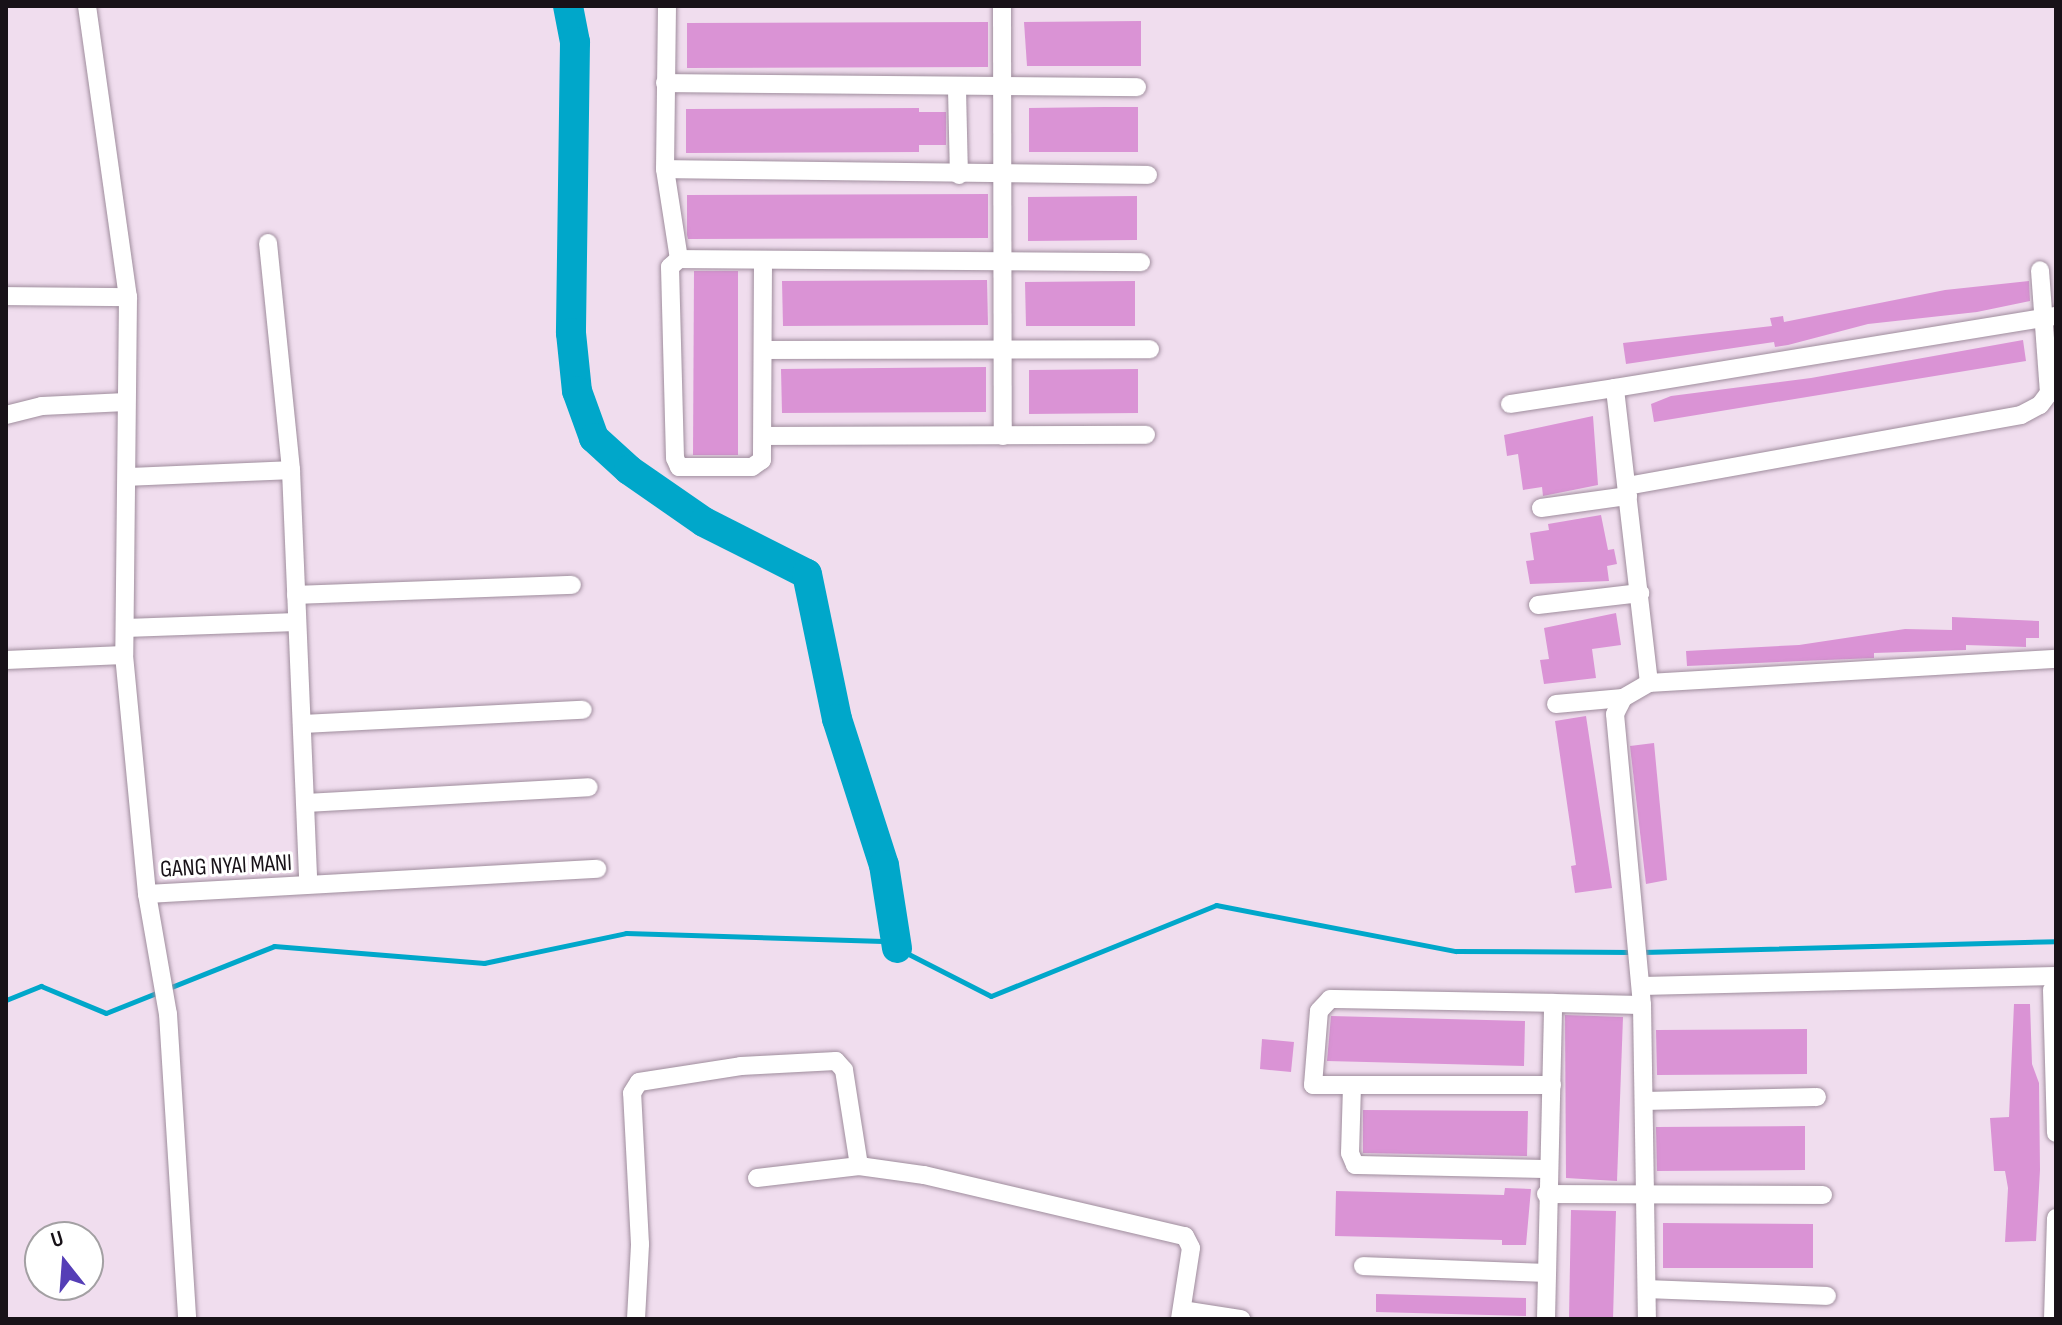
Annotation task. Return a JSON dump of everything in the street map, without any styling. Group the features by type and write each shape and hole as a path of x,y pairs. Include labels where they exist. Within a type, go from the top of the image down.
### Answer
{"street":[{"path":"87,6 128,297 124,655 147,894 168,1014 187,1319"},
{"path":"667,6 665,169 679,259"},
{"path":"1002,6 999,90 1003,436"},
{"path":"665,83 999,90 1137,87"},
{"path":"957,89 959,175"},
{"path":"665,169 1001,176 1148,175"},
{"path":"268,243 291,470 308,884"},
{"path":"763,262 765,436 762,460 752,467 676,463 670,267 679,259 763,262 1001,258 1141,262"},
{"path":"1541,508 2021,415 2040,405 2053,392 2049,318 2040,270"},
{"path":"6,296 128,297"},
{"path":"1510,404 2049,318"},
{"path":"763,350 1150,349"},
{"path":"1615,388 1649,683"},
{"path":"6,415 42,406 126,402"},
{"path":"765,436 1146,435"},
{"path":"127,477 291,470"},
{"path":"296,595 572,585"},
{"path":"1538,605 1640,593"},
{"path":"125,628 297,622"},
{"path":"6,660 124,655"},
{"path":"1556,704 1623,698 1649,683 2056,659"},
{"path":"1623,698 1615,714 1614,741 1641,987 1648,1197 1647,1319"},
{"path":"302,724 583,710"},
{"path":"306,803 589,787"},
{"name":"GANG NYAI MANI","path":"147,894 597,869"},
{"path":"1552,1085 1313,1085 1319,1011 1330,999 1553,1003 1641,987 2055,985"},
{"path":"1983,986 2055,985"},
{"path":"2055,985 2056,1133"},
{"path":"1546,1319 1546,1194 1553,1003"},
{"path":"636,1319 640,1244 632,1093 639,1082 741,1066 836,1061 844,1070 859,1166"},
{"path":"1352,1086 1350,1153 1355,1165 1547,1169"},
{"path":"1644,1101 1817,1097"},
{"path":"757,1178 859,1166 924,1175 1185,1236 1191,1248 1181,1314 1241,1319"},
{"path":"1546,1194 1648,1197 1823,1195"},
{"path":"2053,1319 2056,1218"},
{"path":"1363,1266 1545,1273"},
{"path":"1648,1289 1827,1296"}],"building":[{"path":"1141,21 1141,66 1027,66 1024,22"},
{"path":"988,22 988,67 687,68 687,23"},
{"path":"1138,107 1138,152 1029,152 1029,108"},
{"path":"919,108 919,112 946,112 946,145 919,145 919,152 686,153 686,109"},
{"path":"988,194 988,238 688,239 687,235 687,195"},
{"path":"1137,196 1137,240 1028,241 1028,197"},
{"path":"694,271 738,271 738,455 693,455"},
{"path":"987,280 988,325 783,326 782,281"},
{"path":"1135,281 1135,326 1026,326 1025,282"},
{"path":"2029,281 2030,301 1977,312 1868,324 1775,347 1774,342 1626,364 1623,343 1772,326 1770,318 1783,316 1784,322 1945,290"},
{"path":"2023,340 2026,361 1654,422 1651,404 1671,396 1811,378"},
{"path":"986,367 986,412 782,413 781,369"},
{"path":"1138,369 1138,413 1029,414 1029,370"},
{"path":"1593,416 1598,485 1543,496 1542,487 1523,490 1518,454 1507,456 1504,435"},
{"path":"1601,515 1608,550 1614,549 1617,564 1607,566 1609,581 1530,584 1526,561 1534,560 1530,533 1549,530 1548,524"},
{"path":"1616,613 1621,645 1592,649 1596,678 1544,684 1540,660 1549,659 1544,628"},
{"path":"1952,617 2039,621 2039,638 2026,638 2026,647 1966,645 1966,650 1874,653 1874,658 1687,666 1686,651 1799,645 1905,629 1952,630"},
{"path":"1586,716 1612,888 1575,893 1571,866 1576,865 1555,721"},
{"path":"1654,743 1667,880 1646,884 1630,746"},
{"path":"2014,1004 2030,1004 2032,1064 2039,1083 2040,1170 2036,1241 2005,1242 2008,1188 2005,1171 1994,1171 1990,1118 2009,1117"},
{"path":"1565,1015 1623,1017 1617,1181 1566,1178"},
{"path":"1331,1016 1525,1021 1524,1066 1327,1061"},
{"path":"1807,1029 1807,1074 1657,1075 1656,1030"},
{"path":"1262,1039 1294,1042 1291,1072 1260,1069"},
{"path":"1363,1110 1528,1111 1527,1156 1363,1153"},
{"path":"1805,1126 1805,1170 1657,1171 1656,1127"},
{"path":"1505,1188 1531,1189 1526,1245 1502,1245 1502,1240 1335,1236 1336,1191 1504,1195"},
{"path":"1571,1210 1616,1211 1613,1319 1569,1318"},
{"path":"1663,1223 1813,1224 1813,1268 1663,1268"},
{"path":"1376,1294 1526,1298 1526,1316 1376,1312"}],"waterway":[{"path":"568,6 575,42 571,333 577,391 594,438 629,470 704,522 807,574 837,719 884,865 897,948"},
{"path":"6,1000 41,986 106,1013 274,946 484,963 626,933 883,941 991,996 1216,905 1456,951 1633,952"},
{"path":"1643,952 2056,941"}]}
